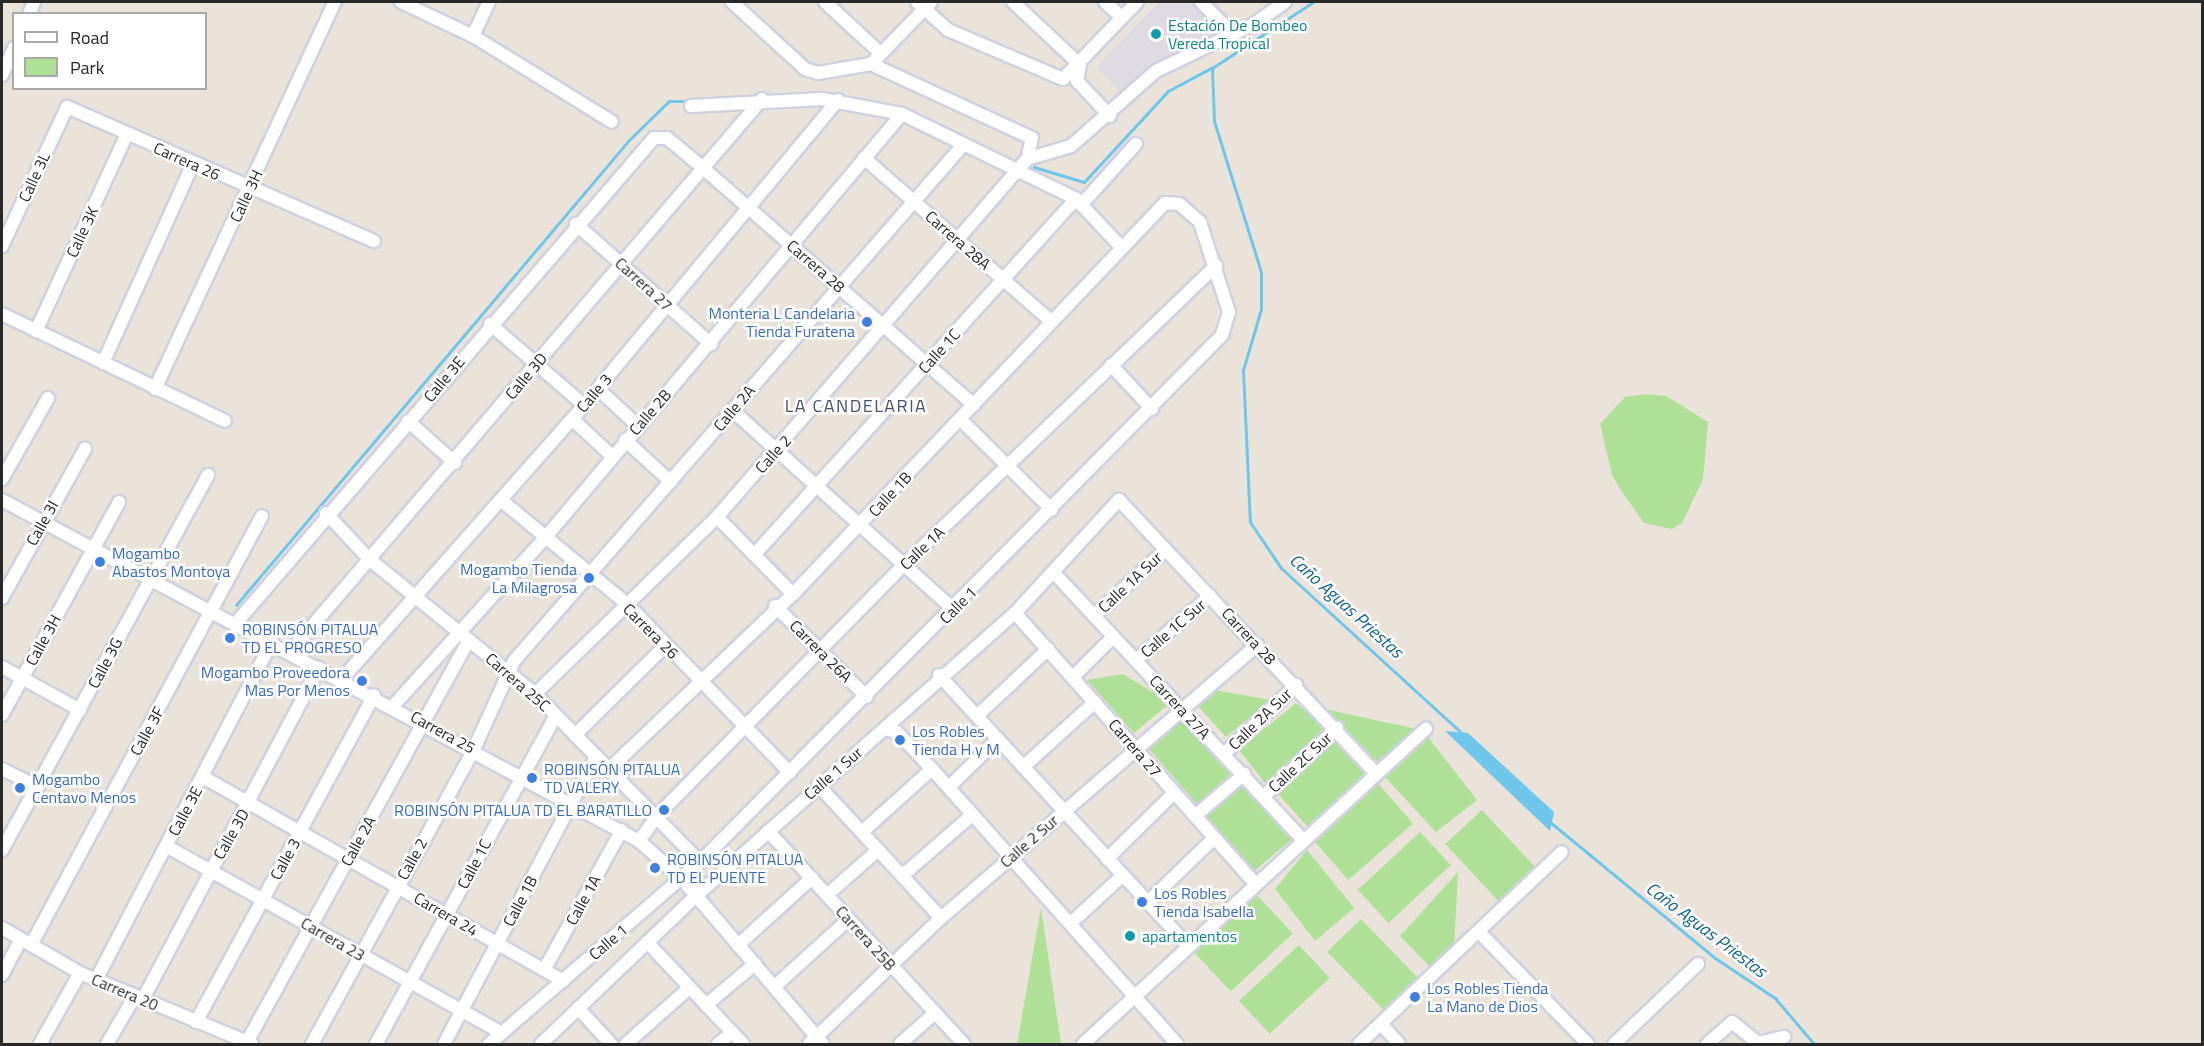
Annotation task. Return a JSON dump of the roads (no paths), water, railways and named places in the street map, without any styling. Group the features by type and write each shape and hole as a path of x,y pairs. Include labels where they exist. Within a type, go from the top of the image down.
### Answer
{"street":[{"name":"Calle 3H","path":"155,389 335,2"},
{"path":"473,36 489,2"},
{"path":"732,2 806,69 850,71 871,64 924,4 948,30 1056,79 1069,78 1137,2"},
{"path":"825,2 879,53"},
{"path":"1013,2 1080,65"},
{"path":"1105,2 1122,18"},
{"path":"1201,2 1232,33"},
{"path":"871,64 1032,138 1027,159 1071,146 1110,116 1156,71 1232,33 1285,2"},
{"path":"407,3 473,36 612,122"},
{"path":"2,75 12,52"},
{"path":"1080,65 1077,81 1110,116"},
{"path":"691,106 762,99 838,100 902,114 1078,202 1122,248"},
{"name":"Calle 3D","path":"290,652 454,463 536,363 762,99"},
{"name":"Calle 3","path":"342,679 417,599 502,501 838,100"},
{"name":"Carrera 26","path":"67,107 193,164 374,241"},
{"name":"Calle 3L","path":"2,246 67,107"},
{"name":"Calle 2B","path":"394,705 464,637 637,425 711,344 794,247 902,114"},
{"name":"Calle 3K","path":"36,331 127,134"},
{"name":"Carrera 28","path":"654,138 667,138 703,168 974,405"},
{"name":"Calle 3E","path":"236,623 326,513 408,421 576,224 654,138"},
{"name":"Calle 1C","path":"754,555 1004,279 1136,144"},
{"name":"Calle 2A","path":"513,674 514,661 963,145"},
{"name":"Carrera 28A","path":"864,158 1052,322"},
{"name":"Calle 2","path":"535,694 717,517 885,326 1027,159"},
{"path":"103,363 193,164"},
{"name":"Calle 1","path":"563,981 688,886 700,862 954,610 1222,335 1229,312 1200,222 1179,204 1160,208"},
{"name":"Calle 1B","path":"609,769 701,682 775,606 794,594 1160,208"},
{"name":"Carrera 27","path":"576,224 711,344"},
{"name":"Calle 1A","path":"639,841 658,815 905,564 1216,267"},
{"path":"2,314 225,421"},
{"path":"490,324 584,405"},
{"path":"1111,365 1152,409"},
{"path":"598,388 637,425"},
{"path":"2,479 48,398"},
{"path":"732,410 954,610"},
{"path":"572,419 612,456"},
{"path":"960,419 1052,510"},
{"path":"408,421 454,463"},
{"path":"625,440 671,482"},
{"name":"Calle 3I","path":"2,598 85,449"},
{"name":"Calle 3G","path":"2,850 208,475"},
{"name":"Carrera 25","path":"2,500 93,550 394,705 639,841 688,886 774,987 816,1042"},
{"name":"Carrera 28","path":"1119,500 1337,728 1376,774"},
{"name":"Calle 1 Sur","path":"541,1044 647,942 688,886 768,831 818,785 885,729 939,675 1015,613 1055,574 1054,567 1119,500"},
{"name":"Carrera 26","path":"502,501 589,577 628,605 790,773"},
{"name":"Calle 3H","path":"2,715 119,502"},
{"name":"Carrera 25C","path":"326,513 369,559 535,694 596,757 658,815 700,862"},
{"name":"Calle 3F","path":"2,975 26,942 214,611 262,516"},
{"name":"Carrera 26A","path":"717,517 794,594"},
{"name":"Calle 1A Sur","path":"1094,616 1166,549"},
{"name":"Carrera 27A","path":"1055,574 1244,774 1304,841"},
{"name":"Calle 1C Sur","path":"1136,660 1210,596"},
{"name":"Carrera 26A","path":"775,606 867,697"},
{"name":"Carrera 27","path":"1015,613 1136,746 1174,793 1255,883"},
{"name":"Calle 2A","path":"250,1043 423,721 464,637"},
{"path":"1073,677 1113,637"},
{"name":"Calle 3E","path":"97,978 272,642"},
{"path":"575,735 666,645"},
{"name":"Calle 2 Sur","path":"816,1042 941,918 1136,746 1257,645"},
{"path":"977,716 1048,649"},
{"path":"2,667 80,710"},
{"name":"Calle 3D","path":"107,1044 139,998 248,805 319,668"},
{"name":"Calle 2","path":"312,1044 358,953 474,749 513,674"},
{"path":"939,675 1062,812 1187,945"},
{"name":"Calle 2A Sur","path":"1224,754 1296,685"},
{"name":"Calle 3","path":"196,1022 374,695"},
{"path":"1023,766 1095,702"},
{"name":"Calle 1C","path":"376,1044 556,715"},
{"name":"Calle 2C Sur","path":"1264,796 1337,728"},
{"path":"885,729 897,732 949,787 1177,1044"},
{"path":"1083,1044 1135,997 1187,945 1426,729"},
{"path":"949,787 998,739"},
{"name":"Calle 1B","path":"444,1044 596,757"},
{"path":"2,769 38,788"},
{"path":"862,832 932,769"},
{"path":"1195,816 1244,774"},
{"name":"Carrera 24","path":"203,777 248,805 349,858 563,981"},
{"path":"818,785 941,918"},
{"path":"1107,859 1174,793"},
{"path":"902,876 973,814"},
{"name":"Calle 1A","path":"544,970 622,830"},
{"name":"Carrera 25B","path":"768,831 964,1044"},
{"path":"1147,903 1214,838"},
{"name":"Carrera 23","path":"166,846 209,873 311,926 500,1032"},
{"path":"827,896 878,850"},
{"path":"1359,1044 1481,934 1562,852"},
{"path":"1071,923 1122,876"},
{"path":"738,945 812,878"},
{"path":"774,987 849,919"},
{"name":"Carrera 20","path":"2,928 80,973 97,978 139,998 250,1043"},
{"path":"1481,934 1588,1044"},
{"path":"647,942 743,1044"},
{"path":"706,1005 755,964"},
{"path":"1614,1044 1698,964"},
{"path":"40,1044 80,973"},
{"path":"489,1044 500,1032 563,981"},
{"path":"626,1044 690,988"},
{"path":"578,1008 611,1044"},
{"path":"900,1044 935,1013"},
{"path":"1707,1044 1732,1023 1758,1043 1784,1037"},
{"path":"1382,1025 1399,1044"},
{"path":"718,1044 731,1033"}],"water":[{"path":"1445,731 1468,733 1554,812 1550,831"}],"waterway":[{"name":"Caño Aguas Priestas","path":"1313,2 1212,68 1214,121 1261,272 1261,309 1243,370 1250,522 1281,568 1463,734"},
{"path":"1034,167 1084,182 1168,91 1211,68"},
{"path":"236,605 629,140 669,101 690,101"},
{"name":"Caño Aguas Priestas","path":"1550,822 1715,958 1775,998 1814,1044"}],"place":[{"name":"Estación De Bombeo Vereda Tropical","path":"1156,34"},
{"name":"Monteria L Candelaria Tienda Furatena","path":"867,322"},
{"name":"Mogambo Abastos Montoya","path":"100,562"},
{"name":"Mogambo Tienda La Milagrosa","path":"589,578"},
{"name":"ROBINSÓN PITALUA TD EL PROGRESO","path":"230,638"},
{"name":"Mogambo Proveedora Mas Por Menos","path":"362,681"},
{"name":"Los Robles Tienda H y M","path":"900,740"},
{"name":"ROBINSÓN PITALUA TD VALERY","path":"532,778"},
{"name":"Mogambo Centavo Menos","path":"20,788"},
{"name":"ROBINSÓN PITALUA TD EL BARATILLO","path":"664,810"},
{"name":"ROBINSÓN PITALUA TD EL PUENTE","path":"655,868"},
{"name":"Los Robles Tienda Isabella","path":"1142,902"},
{"name":"apartamentos","path":"1130,936"},
{"name":"Los Robles Tienda La Mano de Dios","path":"1415,997"}],"district":[{"name":"LA CANDELARIA","path":"856,406"}]}
